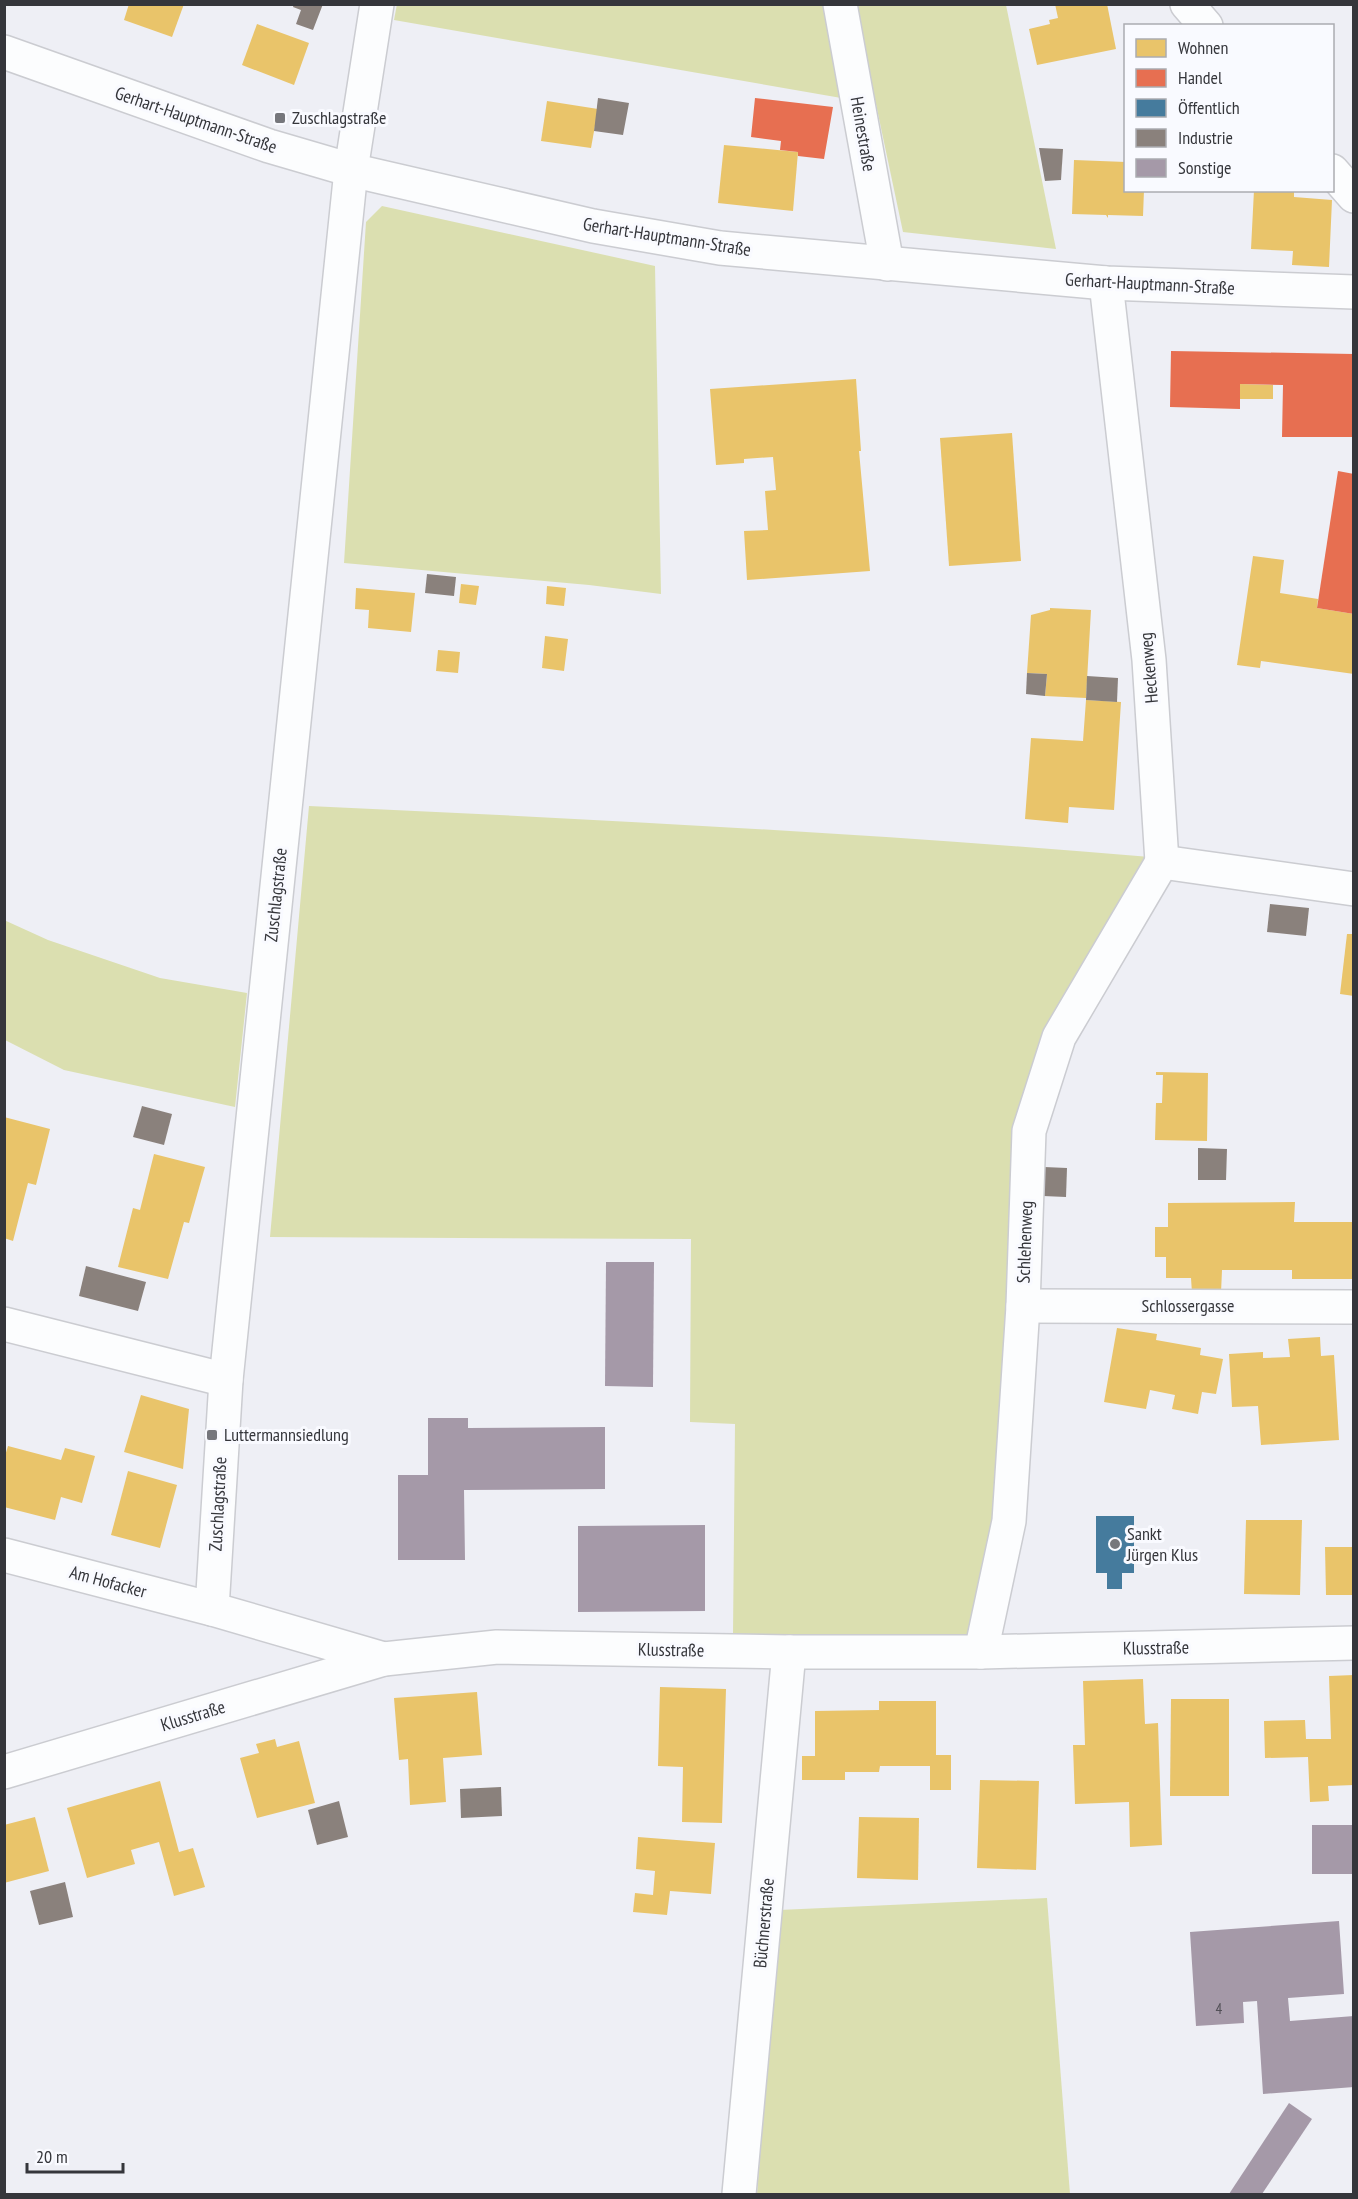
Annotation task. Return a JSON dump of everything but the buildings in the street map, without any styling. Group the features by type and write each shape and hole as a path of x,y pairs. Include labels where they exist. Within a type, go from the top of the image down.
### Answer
{"street":[{"name":"Zuschlagstraße","path":"212,1609 226,1380 351,170 377,4"},
{"name":"Heinestraße","path":"840,4 887,264"},
{"path":"1187,4 1204,24"},
{"name":"Gerhart-Hauptmann-Straße","path":"4,52 269,146 351,170 604,228 720,248 1106,283 1353,292"},
{"path":"1334,173 1353,196"},
{"name":"Heckenweg","path":"1106,283 1149,660 1162,862"},
{"path":"1162,862 1353,889"},
{"name":"Schlehenweg","path":"981,1652 1009,1521 1023,1306 1029,1131 1059,1037 1162,862"},
{"name":"Schlossergasse","path":"1023,1306 1353,1306"},
{"path":"4,1324 226,1380"},
{"name":"Am Hofacker","path":"4,1555 212,1609"},
{"path":"212,1609 384,1659"},
{"name":"Klusstraße","path":"4,1772 384,1659 497,1647 789,1652 981,1652 1353,1642"},
{"name":"Büchnerstraße","path":"740,2194 789,1652"}],"green space":[{"path":"397,4 831,5 847,99 394,20"},
{"path":"855,5 1006,5 1056,249 903,232"},
{"path":"382,206 655,266 661,594 589,585 344,563 366,222"},
{"path":"309,806 835,834 1150,857 1053,1034 1000,1521 972,1640 733,1635 735,1424 690,1422 691,1239 270,1237"},
{"path":"4,920 48,940 160,978 247,993 235,1107 64,1070 5,1040"},
{"path":"1047,1898 1070,2194 757,2194 779,1910"}],"place":[{"name":"Zuschlagstraße","path":"280,118"},
{"name":"Luttermannsiedlung","path":"212,1435"},
{"name":"Sankt Jürgen Klus","path":"1115,1544"}]}
